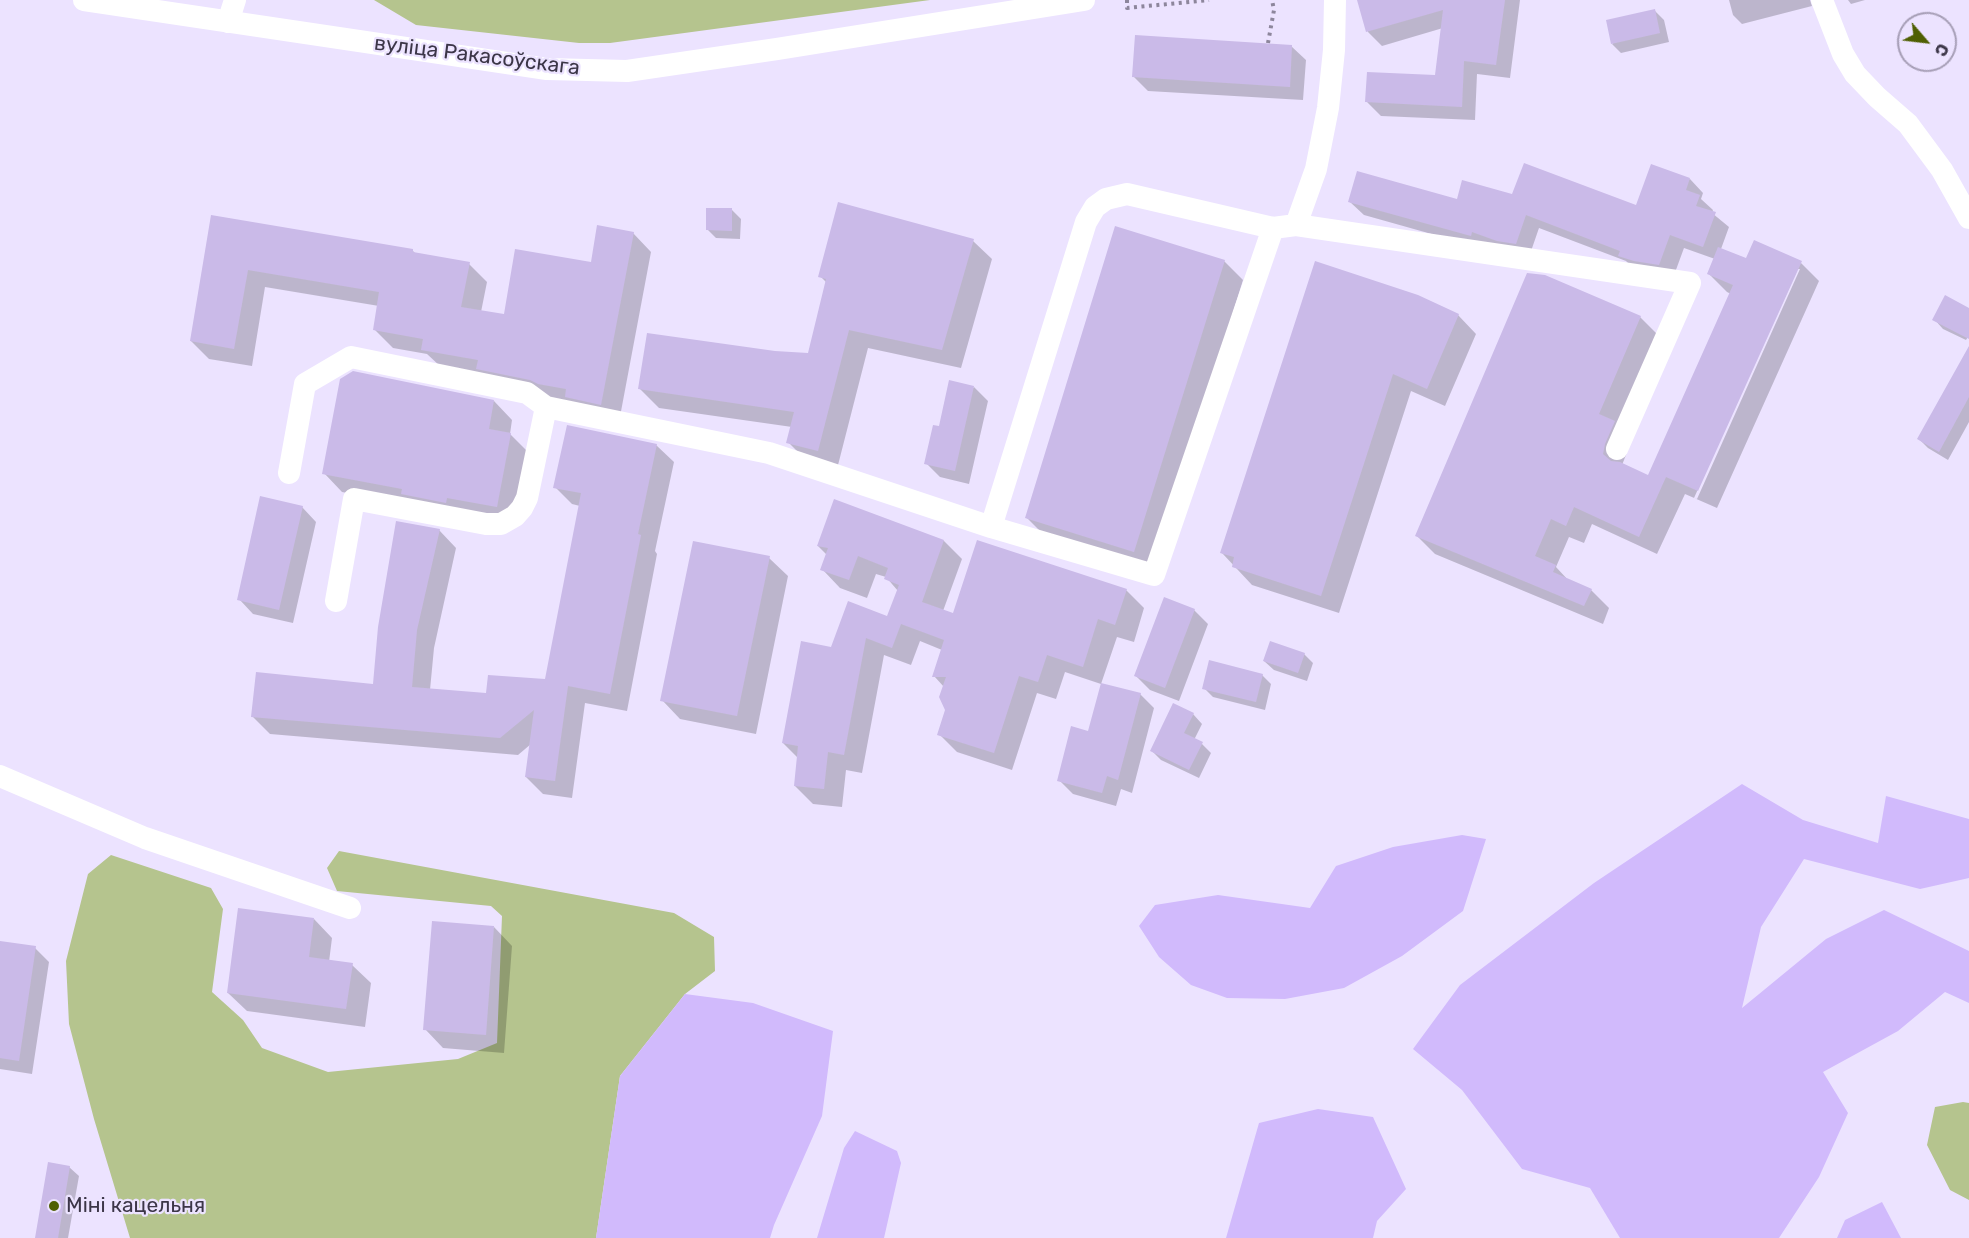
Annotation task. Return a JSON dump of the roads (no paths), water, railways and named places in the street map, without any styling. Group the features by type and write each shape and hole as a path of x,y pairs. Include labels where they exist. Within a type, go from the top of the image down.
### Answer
{"street":[{"name":"вуліца Ракасоўскага","path":"84,0 547,69 627,71 1084,0"},
{"path":"228,22 235,0"},
{"path":"1296,225 1316,169 1328,108 1334,50 1335,0"},
{"path":"1822,0 1843,54 1855,74 1908,124 1942,170 1969,218"},
{"path":"991,527 1086,222 1095,207 1106,199 1127,194 1273,228 1296,225 1690,283 1617,449"},
{"path":"289,473 305,384 351,357 527,393 546,407 769,453 991,527 1154,575 1273,228"},
{"path":"336,601 354,499 486,525 501,524 515,516 527,498 546,407"},
{"path":"0,776 145,838 350,908"}],"place":[{"name":"Міні кацельня","path":"54,1206"}]}
